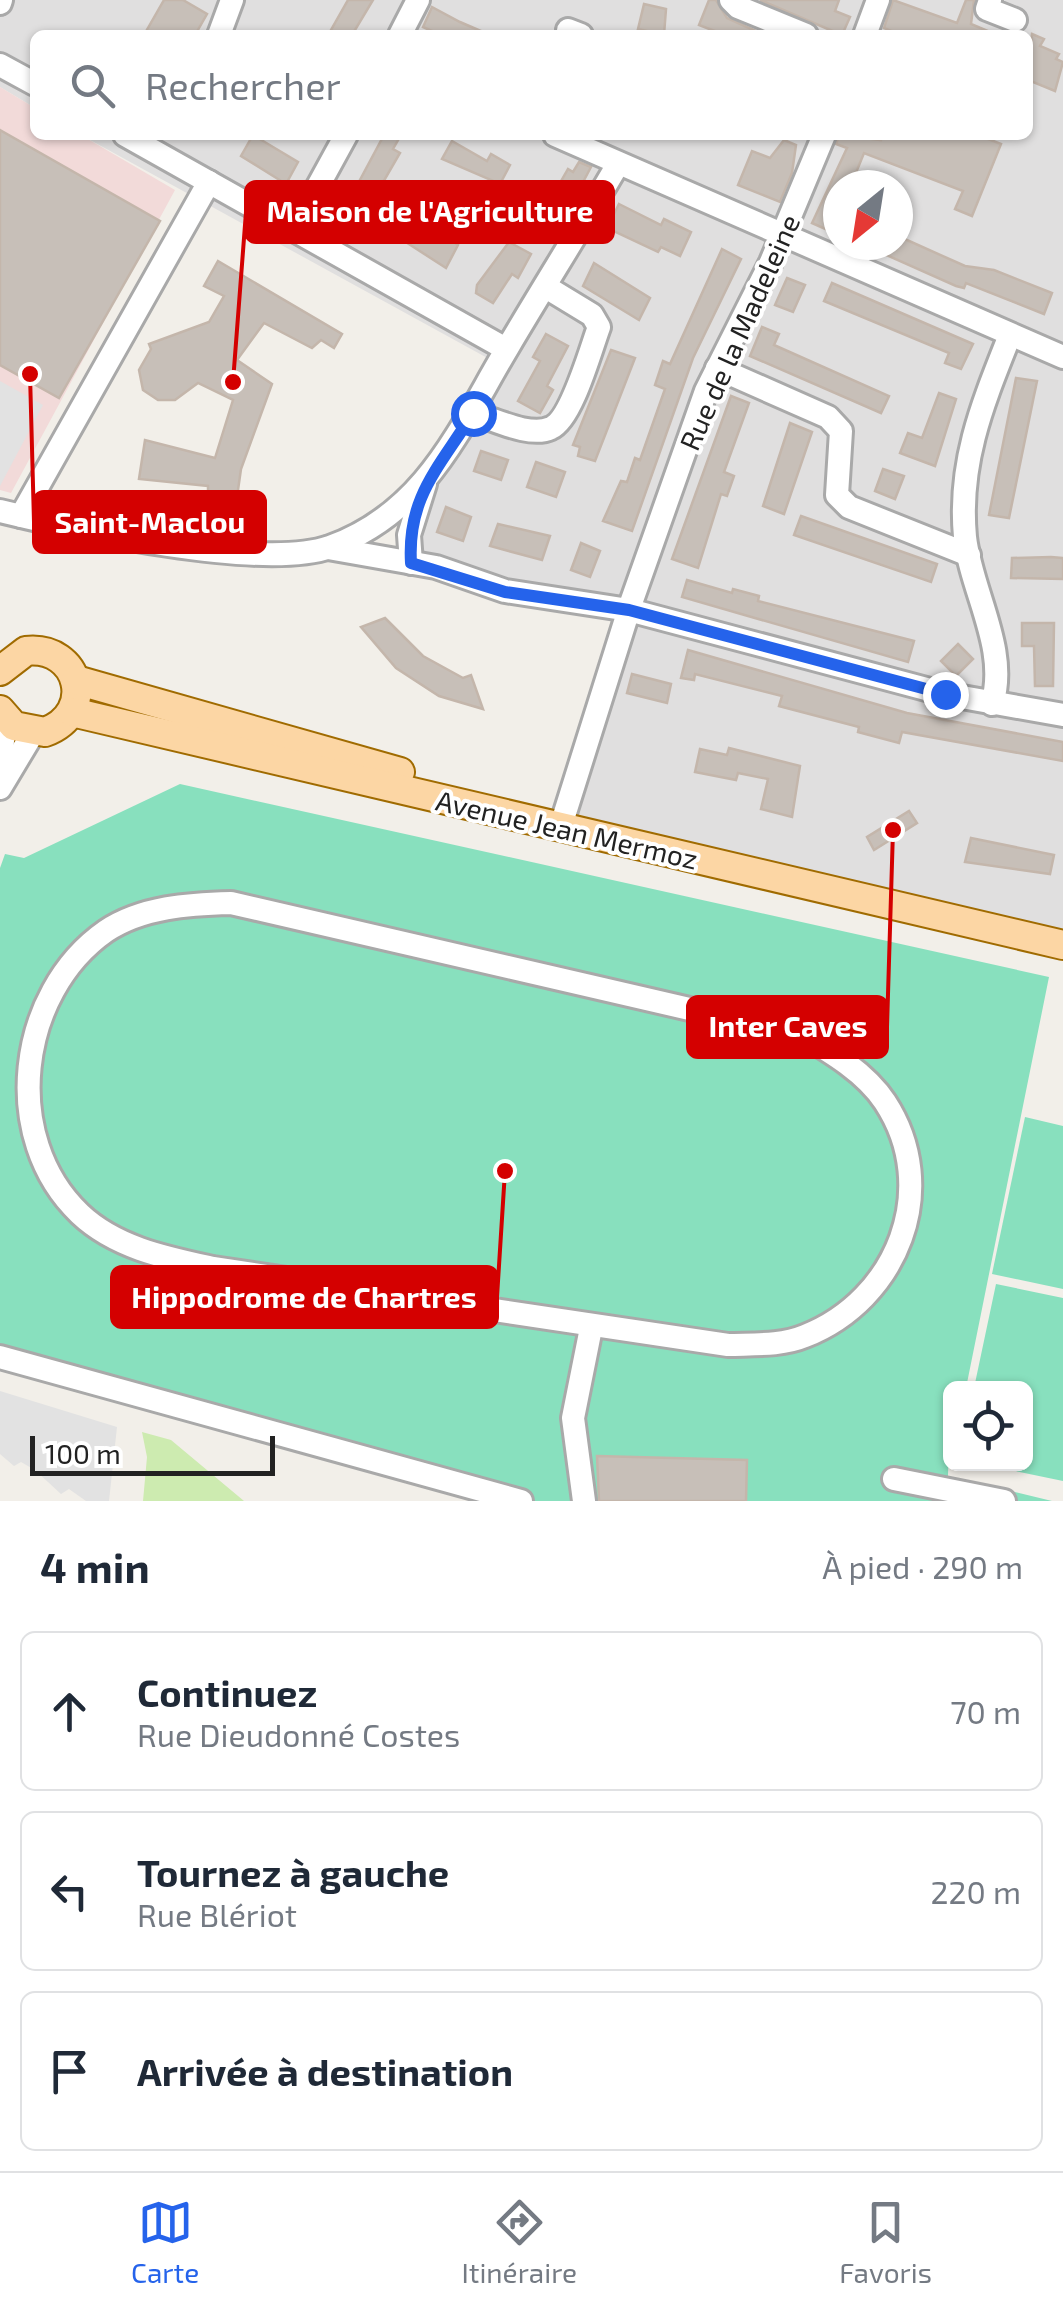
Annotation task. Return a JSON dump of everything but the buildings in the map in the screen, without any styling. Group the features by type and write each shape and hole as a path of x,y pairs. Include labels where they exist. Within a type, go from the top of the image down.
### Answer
{"main road":[{"name":"Avenue Jean Mermoz","path":"1,667 26,651 38,650 62,659 76,680 564,816 1063,928"},
{"path":"3,714 33,732 56,728 72,712 76,680"},
{"name":"Avenue Jean Mermoz","path":"72,712 1063,944"}],"street":[{"path":"221,30 232,0"},
{"path":"403,30 418,0"},
{"path":"731,0 738,7 794,30"},
{"path":"866,30 878,0"},
{"path":"990,0 986,9 1015,20"},
{"path":"0,64 30,81"},
{"path":"144,140 209,182 506,349"},
{"path":"294,230 343,140"},
{"path":"565,140 1063,357"},
{"name":"Rue de la Madeleine","path":"564,816 629,610 717,368 783,236 822,140"},
{"path":"328,548 378,522 426,480 473,413 506,349 618,164"},
{"path":"209,182 11,513 98,534 268,554 328,548 411,563 505,592 629,610 992,704 1063,715"},
{"path":"473,413 531,430 552,428 565,415 599,326 592,315 546,288"},
{"path":"992,704 998,673 969,555 964,478 972,430 1010,335"},
{"path":"717,368 828,417 841,431 836,495 849,507 969,555"},
{"path":"411,563 409,535 426,480"},
{"path":"378,522 383,558"},
{"path":"0,762 3,714"},
{"path":"0,788 33,732"},
{"path":"231,903 802,1035 836,1055 884,1100 908,1156 907,1224 894,1260 856,1307 800,1338 764,1344 712,1344 591,1328 213,1268 160,1256 115,1238 81,1215 61,1191 34,1136 29,1062 54,986 107,931 169,906 231,903"},
{"path":"584,1501 572,1418 591,1328"},
{"path":"0,1356 521,1501"},
{"path":"894,1478 1004,1501"}],"shaded area":[{"path":"0,0 1063,0 1063,936 556,820 618,622 501,601 416,573 415,479 491,360 90,140 1033,140 1033,30 30,30 30,105 0,87"},
{"path":"0,87 30,105 30,140 90,140 175,190 11,493 0,490"},
{"path":"0,381 43,405 0,486"},
{"path":"0,1391 117,1427 109,1501 86,1501 69,1489 61,1494 35,1470 21,1462 14,1466 0,1454"}],"green space":[{"path":"180,784 1049,977 967,1381 943,1381 943,1471 948,1471 948,1476 1052,1501 494,1501 0,1366 0,868 5,854 24,858"},
{"path":"1025,1117 1063,1126 1063,1289 992,1274"},
{"path":"996,1284 1063,1298 1063,1481 1015,1471 1033,1471 1033,1381 975,1381"},
{"path":"142,1432 171,1440 244,1501 143,1501 147,1457"}],"place":[{"name":"Saint-Maclou","path":"30,374"},
{"name":"Maison de l'Agriculture","path":"233,382"},
{"name":"Inter Caves","path":"893,830"},
{"name":"Hippodrome de Chartres","path":"505,1171"}],"route":[{"path":"473,413 442,463 426,480 414,507 409,535 411,563 436,567 505,592 629,610 945,694"}]}
